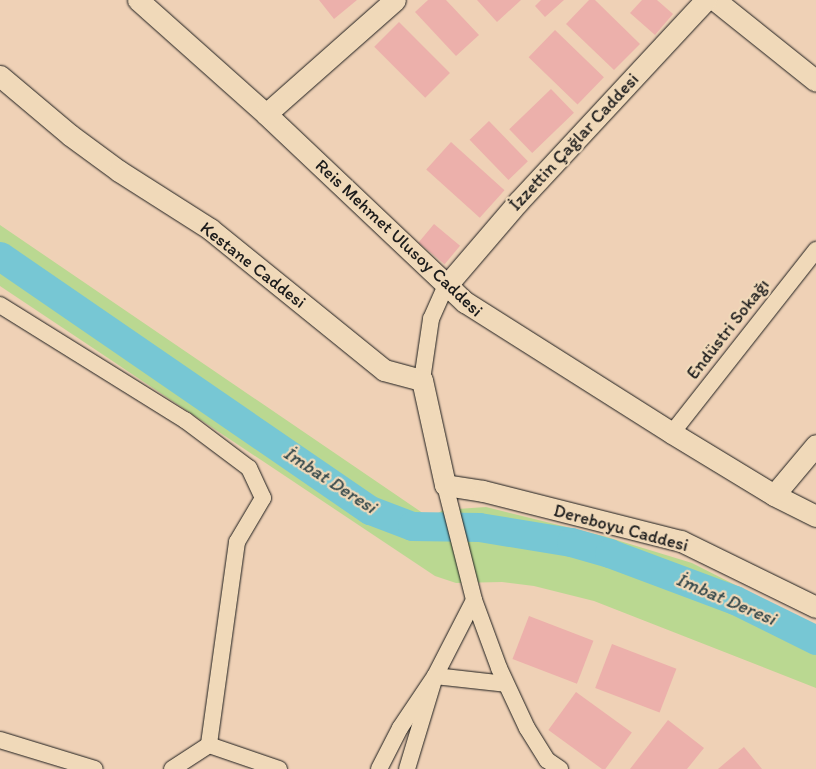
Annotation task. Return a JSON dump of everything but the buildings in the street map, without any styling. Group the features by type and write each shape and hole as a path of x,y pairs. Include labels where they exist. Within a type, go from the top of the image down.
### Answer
{"street":[{"name":"Reis Mehmet Ulusoy Caddesi","path":"138,0 266,114 446,286 489,320 774,495 816,516"},
{"path":"266,114 395,0"},
{"name":"İzzettin Çağlar Caddesi","path":"446,286 518,202 706,0"},
{"path":"715,0 816,81"},
{"name":"Kestane Caddesi","path":"0,76 94,153 142,187 210,229 384,370 422,380"},
{"name":"Endüstri Sokağı","path":"672,433 816,250"},
{"path":"446,286 431,319 422,380 445,486 470,574 474,600 506,684 550,766"},
{"path":"0,305 185,420 249,468 263,498 237,542 209,745 172,769"},
{"path":"774,495 816,445"},
{"name":"Dereboyu Caddesi","path":"445,486 483,491 681,542 816,607"},
{"path":"379,769 400,728 435,676 474,600"},
{"path":"435,676 506,684"},
{"path":"407,769 435,676"},
{"path":"0,740 95,769"},
{"path":"209,745 279,769"}],"green space":[{"path":"0,225 430,518 443,510 486,507 607,537 692,563 816,626 816,688 594,601 534,586 502,582 456,583 435,576 0,286"}],"waterway":[{"name":"İmbat Deresi","path":"0,256 370,510 412,526 479,527 571,542 609,553 735,600 816,640"}]}
